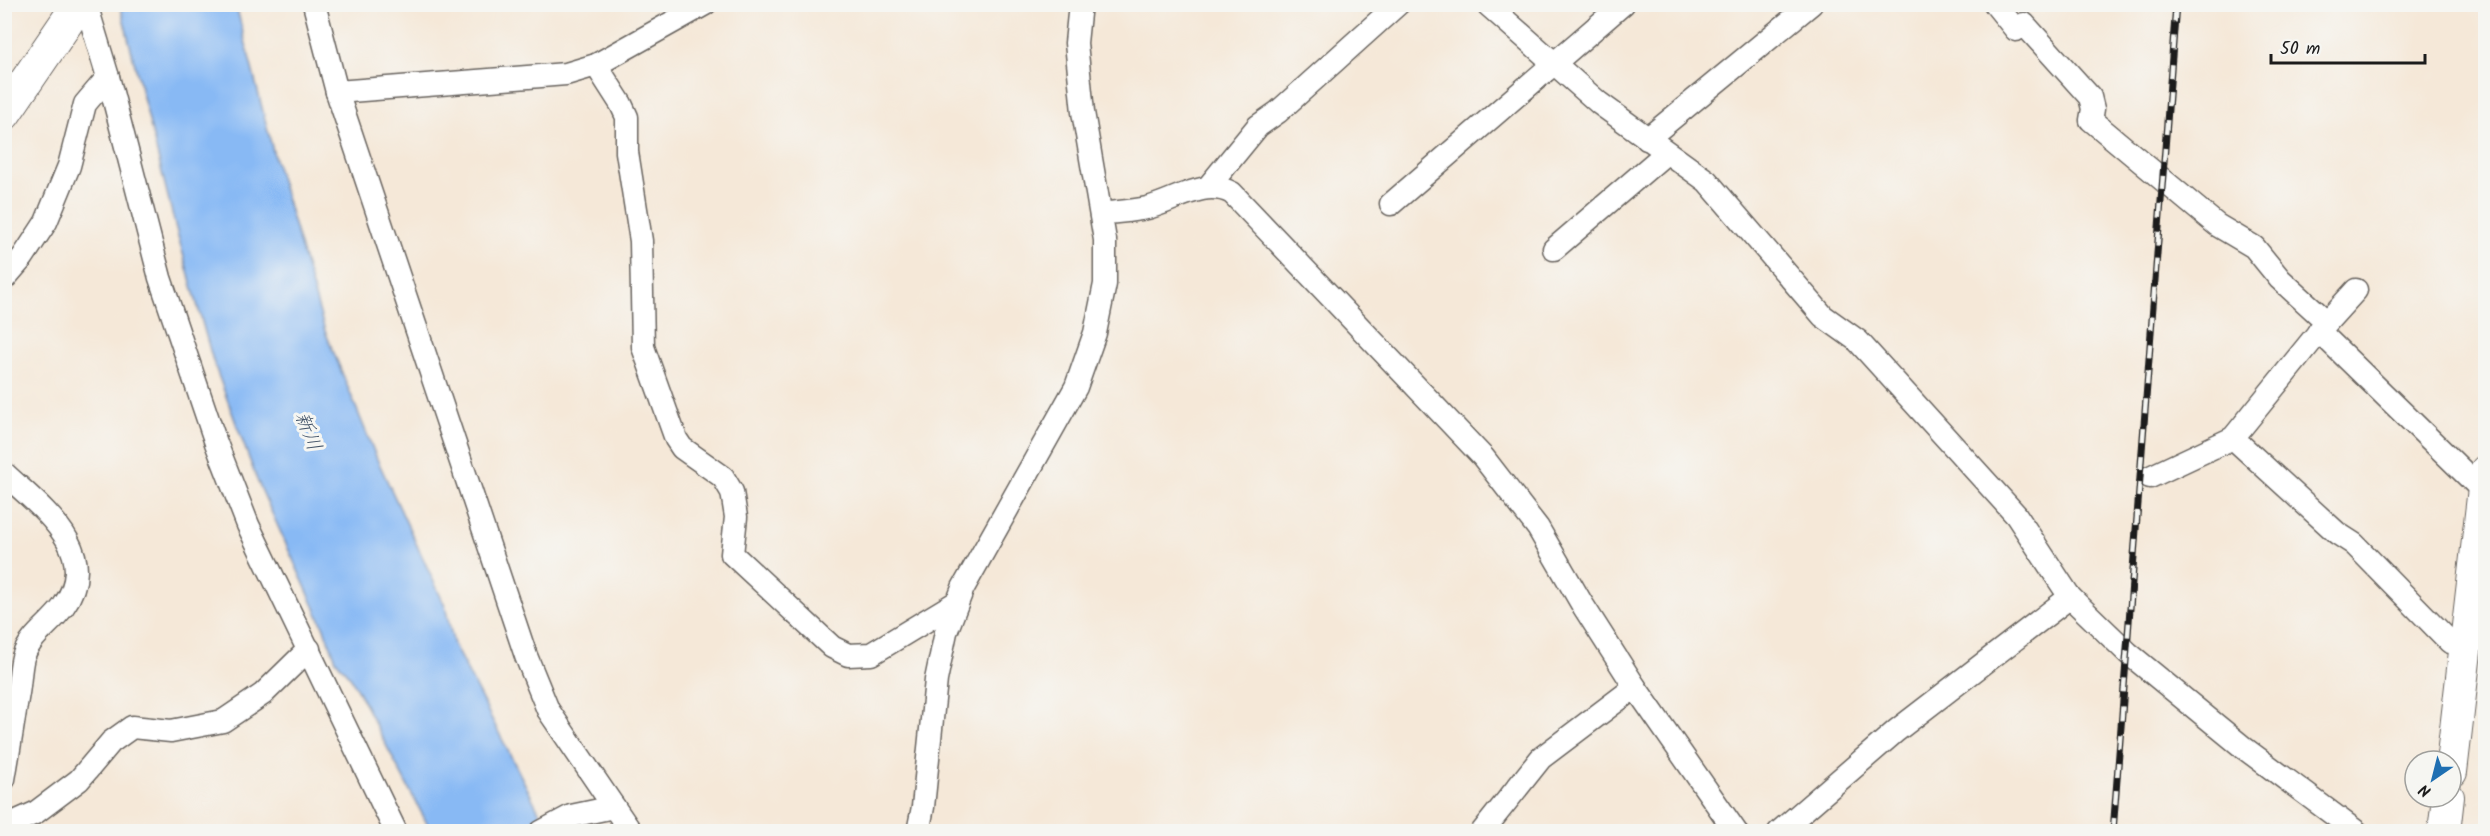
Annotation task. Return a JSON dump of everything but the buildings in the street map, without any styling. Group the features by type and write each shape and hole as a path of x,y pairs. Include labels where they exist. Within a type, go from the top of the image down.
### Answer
{"main road":[{"path":"4,114 79,4"}],"street":[{"path":"86,4 108,77 160,278 216,443 248,525 395,831"},
{"path":"314,4 337,92 526,656 548,710 631,831"},
{"path":"337,92 566,74 596,65 705,4"},
{"path":"918,831 923,807 936,681 946,632 963,588 1076,387 1095,333 1105,284 1105,240 1083,112 1076,44 1080,4"},
{"path":"1209,186 1258,126 1278,112 1398,4"},
{"path":"1486,4 1599,103 1707,181 1823,316 1858,340 2016,515 2070,597 2128,653 2208,719 2357,831"},
{"path":"1391,204 1623,4"},
{"path":"1647,139 1810,4"},
{"path":"1995,4 2016,30 2024,24 2090,97 2093,109 2091,120 2217,225 2254,247 2323,326 2484,481 2454,749"},
{"path":"596,65 627,117 627,152 641,241 643,347 676,439 682,448 723,477 732,492 736,516 732,554 832,647 848,655 871,654 957,602"},
{"path":"4,279 23,258 46,222 69,166 85,104 108,77"},
{"path":"1554,249 1666,153"},
{"path":"1101,214 1148,208 1209,186 1221,187 1245,205 1483,458 1538,528 1582,604 1635,687 1736,831"},
{"path":"2150,477 2232,438 2323,326 2356,290"},
{"path":"2232,438 2337,534 2354,544 2450,642 2465,645"},
{"path":"4,473 58,524 72,544 75,569 74,589 62,609 14,656 4,779"},
{"path":"1779,831 1896,731 2070,597"},
{"path":"4,827 35,813 79,780 111,742 132,727 171,730 223,721 263,694 309,649"},
{"path":"1482,831 1541,758 1635,687"},
{"path":"541,831 571,816 614,807"},
{"path":"2444,831 2447,809"}],"water":[{"name":"新川","path":"120,5 236,5 276,163 325,331 377,459 445,606 454,645 549,831 431,831 351,678 336,660 257,480 213,361 175,225"}],"railway":[{"path":"2113,832 2176,4"}]}
